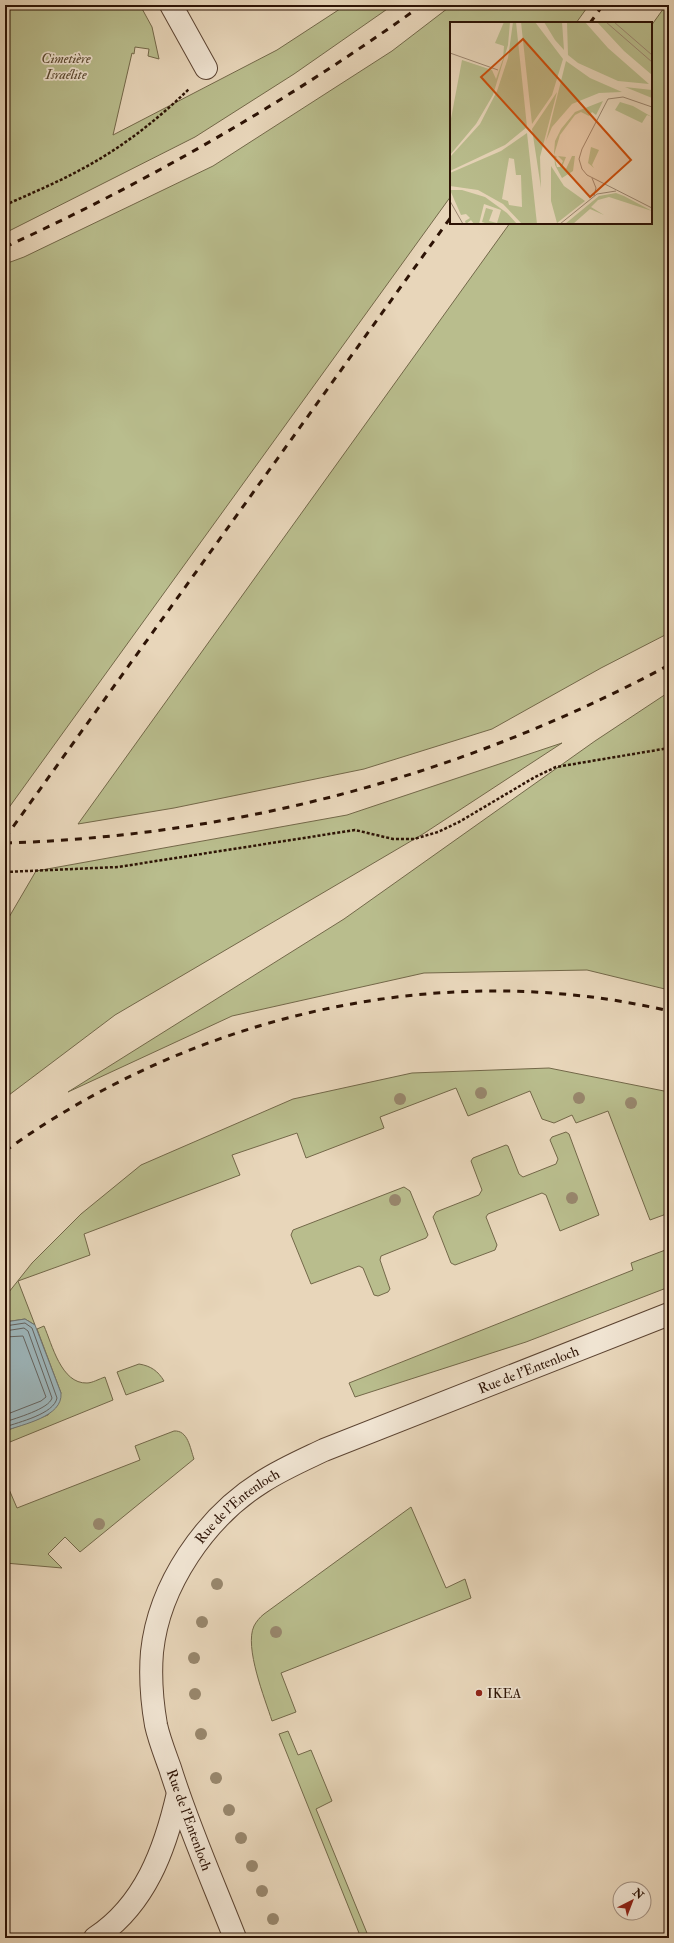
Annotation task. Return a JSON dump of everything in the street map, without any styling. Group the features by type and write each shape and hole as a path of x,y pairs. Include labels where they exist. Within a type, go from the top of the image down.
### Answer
{"street":[{"path":"171,5 206,68"},
{"name":"Rue de l'Entenloch","path":"235,1938 178,1793 156,1726 152,1688 152,1653 157,1625 174,1580 193,1549 213,1524 236,1501 260,1482 285,1468 324,1450 669,1314"},
{"path":"95,1938 115,1924 131,1906 143,1888 156,1865 166,1837 178,1793"}],"path":[{"path":"5,205 80,170 112,152 165,112 189,89 206,68"},
{"path":"5,872 118,867 355,830 393,839 414,839 438,832 459,822 535,776 556,767 669,748"}],"green space":[{"name":"Cimetière Israélite","path":"5,5 140,5 152,27 159,59 148,56 149,49 135,47 134,54 132,53 113,135 277,50 346,5 393,5 294,74 195,137 5,233"},
{"path":"452,5 589,5 577,22 450,22 450,197 5,813 5,264 24,257 213,166 392,51"},
{"path":"666,5 669,5 669,633 601,668 492,729 364,769 174,808 78,824 509,224 652,224 652,25"},
{"path":"669,692 669,990 587,970 424,973 232,1016 68,1092 344,919 595,741"},
{"path":"562,743 423,834 115,1015 5,1098 5,924 36,871 347,815"},
{"path":"549,1068 669,1092 669,1213 650,1220 608,1111 576,1123 572,1115 554,1123 542,1119 530,1091 468,1116 456,1088 380,1117 384,1128 306,1158 297,1133 232,1155 240,1175 84,1234 90,1255 18,1281 35,1325 25,1319 5,1322 5,1297 32,1263 81,1214 141,1165 293,1099 412,1073"},
{"path":"566,1132 569,1134 599,1215 560,1231 546,1195 542,1193 488,1214 486,1217 497,1245 495,1250 455,1265 451,1263 433,1217 436,1212 479,1195 482,1190 471,1161 473,1158 506,1145 508,1146 519,1174 523,1177 556,1164 558,1159 550,1140 552,1137"},
{"path":"404,1187 410,1191 428,1235 426,1238 381,1256 380,1260 390,1289 388,1292 378,1296 374,1295 363,1268 359,1266 311,1284 291,1235 293,1230"},
{"path":"668,1249 669,1287 526,1342 355,1397 349,1383 633,1270 631,1263"},
{"path":"44,1326 59,1362 70,1377 78,1382 87,1383 105,1377 113,1400 5,1444 5,1431 48,1415 61,1393 37,1329"},
{"path":"139,1364 154,1370 164,1381 126,1395 117,1372"},
{"path":"174,1431 179,1431 188,1440 194,1459 80,1552 65,1537 48,1554 62,1568 5,1563 5,1480 17,1508 140,1460 135,1446"},
{"path":"411,1507 446,1588 465,1579 471,1598 281,1673 296,1712 272,1721 253,1659 252,1635 254,1626 264,1614"},
{"path":"288,1731 298,1755 311,1750 332,1801 316,1809 369,1938 361,1938 279,1734"}],"water":[{"path":"25,1319 35,1325 61,1393 60,1401 56,1408 49,1414 5,1431 5,1322"}],"railway":[{"path":"5,247 114,194 220,136 322,73 422,5"},
{"path":"591,22 603,5"},
{"path":"5,838 450,218"},
{"path":"5,843 92,838 178,828 263,813 348,793 430,768 512,738 591,704 669,665"},
{"path":"5,1151 78,1104 156,1064 238,1033 322,1010 408,996 495,991 582,996 669,1011"}],"place":[{"name":"IKEA","path":"479,1693"}]}
